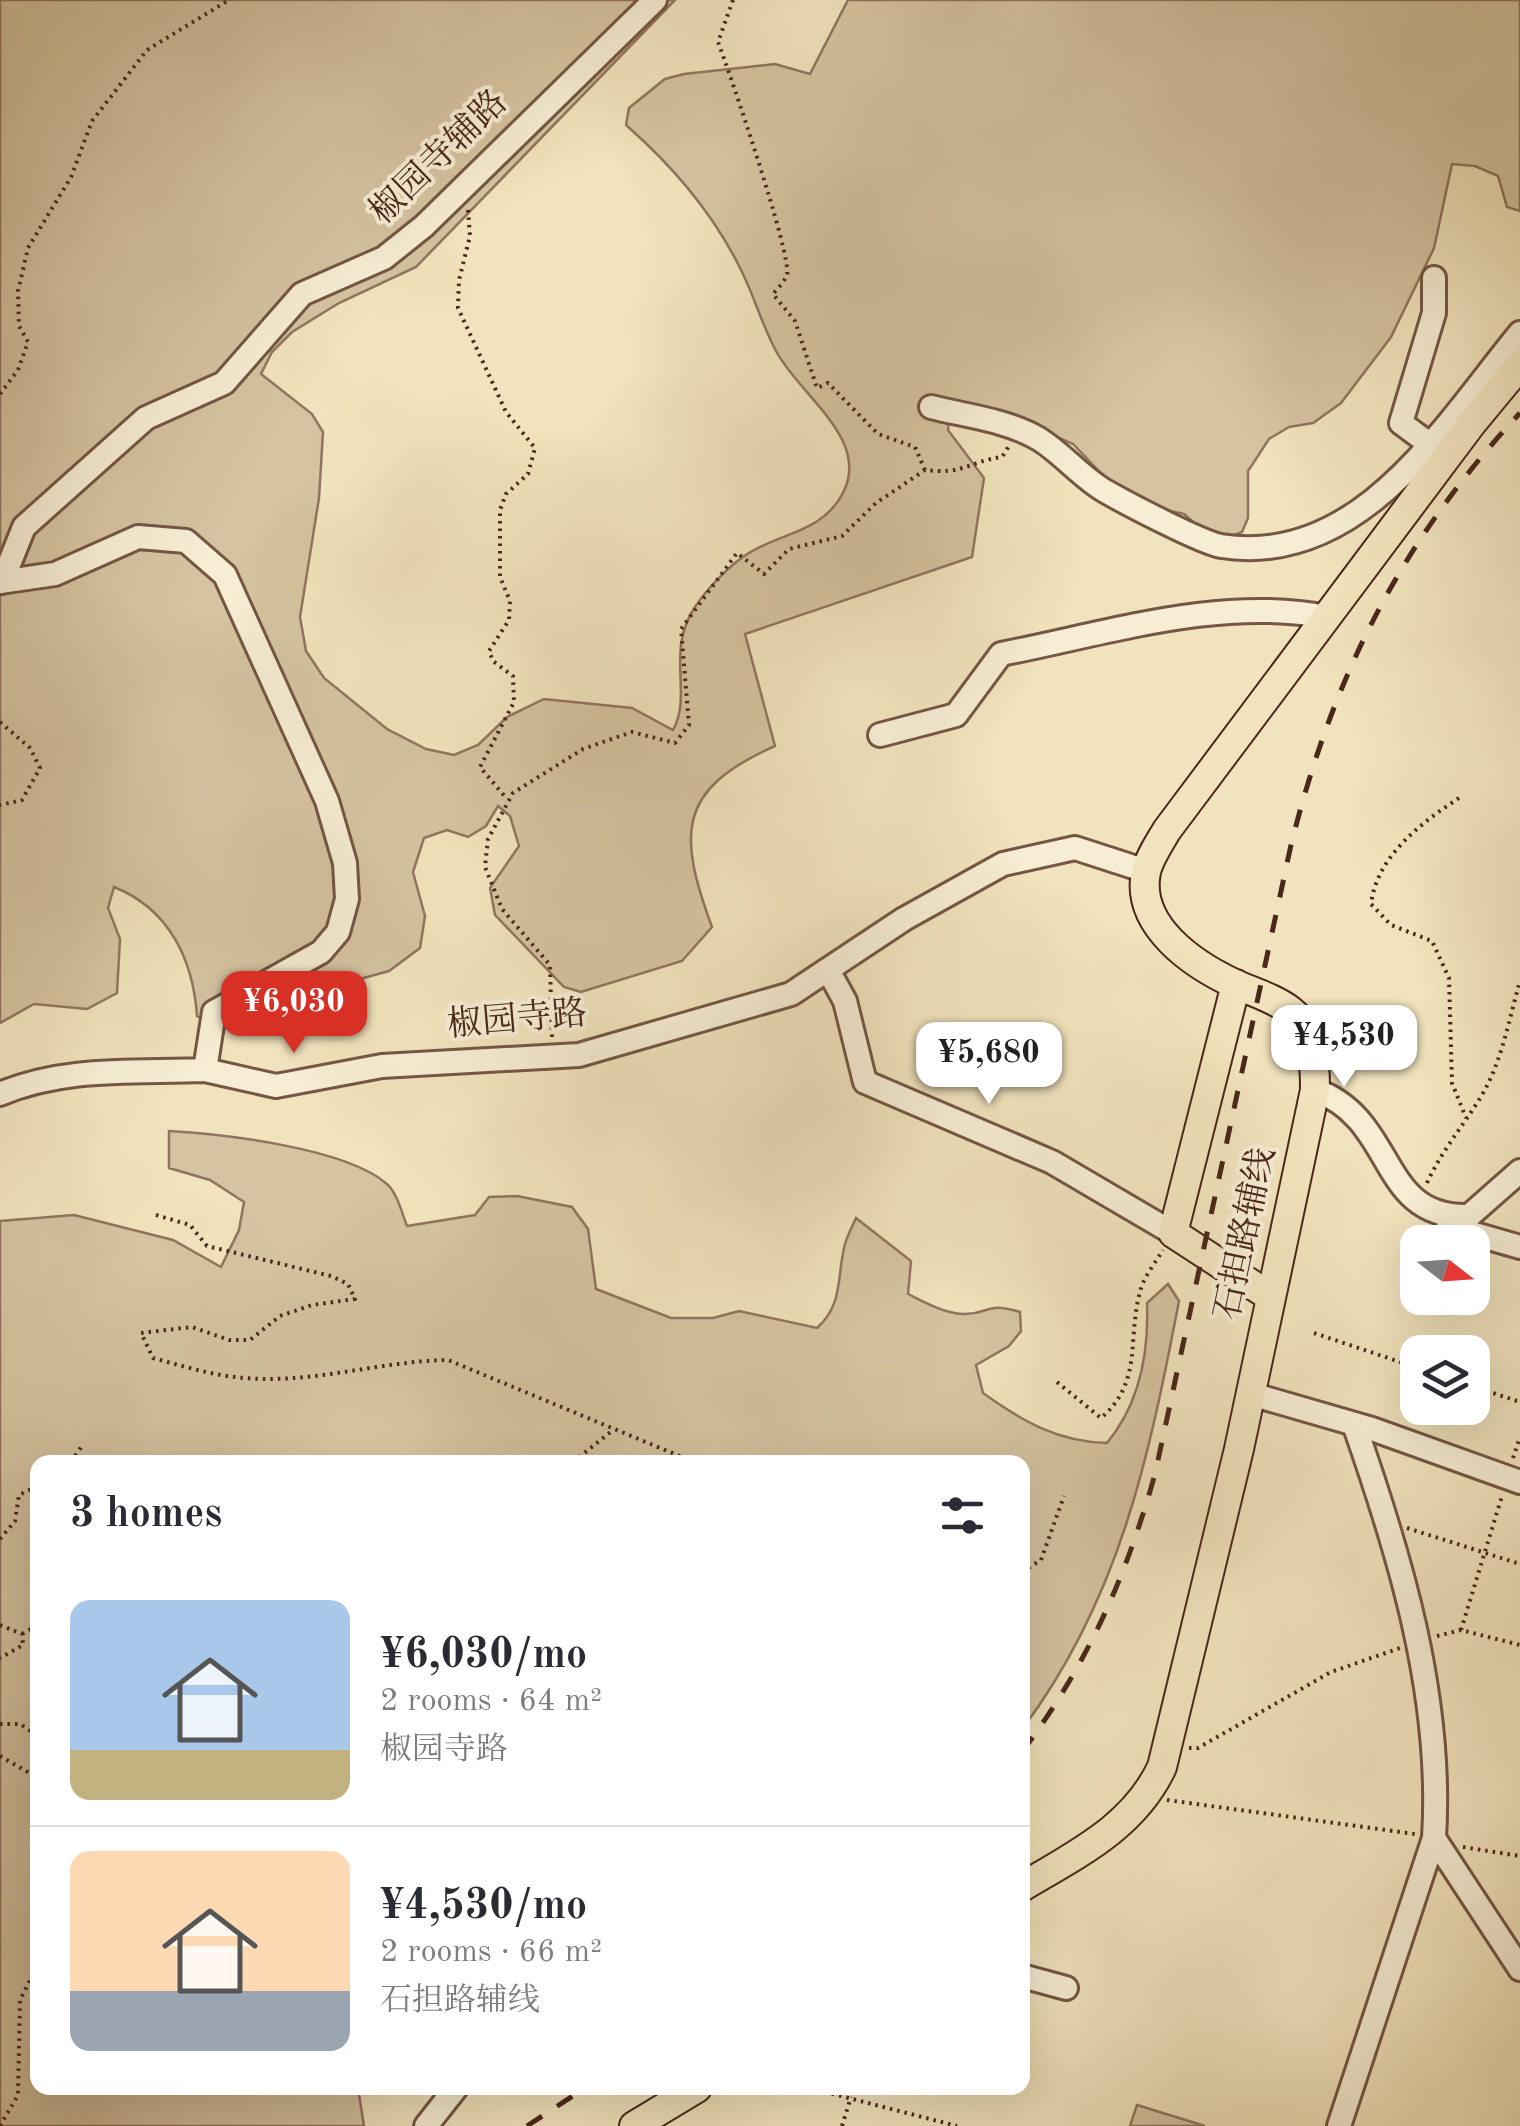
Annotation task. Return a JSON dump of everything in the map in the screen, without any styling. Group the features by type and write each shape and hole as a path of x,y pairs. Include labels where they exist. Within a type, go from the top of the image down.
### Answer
{"main road":[{"path":"1146,871 1166,830 1520,365"},
{"name":"石担路辅线","path":"1030,1882 1124,1822 1148,1798 1169,1747 1251,1394 1315,1090 1316,1065 1308,1036 1293,1012 1202,968 1164,934 1146,902 1146,871"},
{"path":"1236,984 1172,1233 1271,1298"},
{"path":"634,2126 685,2095"}],"street":[{"name":"椒园寺辅路","path":"1,582 24,528 146,418 224,383 302,294 384,258 465,186 654,0"},
{"path":"1428,443 1400,423 1434,313 1434,278"},
{"path":"930,408 1019,430 1058,453 1102,490 1216,546 1288,544 1334,530 1388,490 1520,333"},
{"path":"1,582 55,574 138,537 186,541 225,574 327,801 345,862 346,899 338,932 321,952 214,1012 205,1070"},
{"path":"880,734 956,715 1001,654 1229,610 1326,617"},
{"name":"椒园寺路","path":"0,1094 29,1082 70,1074 205,1070 276,1086 382,1066 579,1055 791,994 904,919 1003,864 1075,848 1146,871"},
{"path":"828,970 845,1001 865,1082 1052,1162 1172,1233"},
{"path":"1315,1090 1340,1100 1363,1120 1416,1205 1446,1217 1469,1216 1520,1170"},
{"path":"1446,1217 1454,1228 1520,1247"},
{"path":"1251,1394 1354,1424 1514,1479"},
{"path":"1340,2126 1434,1838 1437,1795 1420,1642 1354,1424"},
{"path":"1434,1838 1520,1969"},
{"path":"1030,1978 1066,1988"},
{"path":"426,2126 450,2095"}],"path":[{"path":"0,394 28,342 20,326 18,291 28,248 71,178 92,121 147,50 228,0"},
{"path":"733,0 718,42 752,131 762,184 786,260 786,276 774,294 795,321 817,388 828,383 878,434 915,448 925,470"},
{"path":"465,186 470,236 459,280 458,308 506,412 535,448 528,474 506,494 500,510 500,577 510,601 509,620 489,651 493,661 514,676 514,702 480,767 509,800"},
{"path":"552,1056 550,965 502,909 485,867 488,839 513,792 583,748 616,736 632,732 675,744 689,725 680,628 723,566 737,553 764,574 789,549 842,536 876,502 925,470 953,474 983,460 1002,458 1019,430"},
{"path":"0,722 30,748 40,768 22,800 0,805"},
{"path":"1460,798 1426,820 1391,856 1373,888 1371,904 1391,925 1432,941 1449,978 1452,1083 1466,1118"},
{"path":"1416,1205 1441,1152 1466,1118 1498,1061 1520,981"},
{"path":"156,1215 190,1225 207,1246 305,1273 332,1276 348,1284 355,1299 312,1304 280,1316 250,1340 229,1340 192,1327 141,1334 153,1358 246,1378 312,1376 410,1360 448,1360 676,1455"},
{"path":"1057,1382 1102,1418 1121,1401 1131,1366 1140,1290 1172,1233"},
{"path":"1314,1333 1400,1362"},
{"path":"1490,1392 1520,1402"},
{"path":"582,1455 613,1430"},
{"path":"1461,1630 1484,1552 1514,1479 1520,1437"},
{"path":"76,1455 82,1446"},
{"path":"0,1539 15,1521 18,1495 30,1490"},
{"path":"1030,1567 1041,1560 1064,1496"},
{"path":"1387,1531 1410,1527 1520,1564"},
{"path":"0,1625 22,1634"},
{"path":"22,1634 30,1630"},
{"path":"1169,1747 1198,1748 1331,1672 1461,1630 1520,1645"},
{"path":"0,1658 23,1645 22,1634"},
{"path":"0,1724 20,1724 30,1731"},
{"path":"0,1756 30,1773"},
{"path":"1148,1798 1434,1838 1472,1850 1520,1856"},
{"path":"0,2126 18,2095 20,2000 30,1980"},
{"path":"842,2095 957,2126"},
{"path":"842,2126 851,2097"}],"shaded area":[{"path":"0,0 675,0 416,267 339,303 292,332 272,352 261,374 312,414 323,432 319,498 300,617 306,651 324,678 387,729 426,749 454,755 478,745 507,717 544,699 632,708 673,730 681,702 682,640 700,600 743,557 811,525 834,507 843,493 849,473 848,454 840,436 776,351 732,252 677,175 626,125 629,108 665,79 775,64 810,74 848,0 1520,0 1520,211 1507,207 1498,176 1475,166 1452,164 1434,248 1391,337 1341,403 1313,423 1289,427 1269,439 1248,471 1248,518 1242,532 1224,539 1208,535 1184,514 1138,504 1121,494 1073,444 1032,426 950,410 948,430 984,478 972,557 745,634 775,746 719,780 703,798 694,818 694,866 712,927 682,961 581,992 564,987 495,915 490,888 519,846 510,816 498,806 486,826 468,837 447,830 424,838 413,872 425,916 420,948 389,971 287,999 247,1021 223,1026 197,1016 190,975 175,938 163,922 150,908 114,887 108,908 120,939 117,993 87,1009 34,1004 0,1023"},
{"path":"169,1131 220,1135 314,1152 368,1172 387,1184 407,1226 475,1215 489,1197 517,1196 572,1207 588,1229 596,1289 671,1318 713,1318 739,1311 817,1328 835,1300 845,1244 856,1218 911,1261 908,1294 956,1313 972,1314 993,1308 1020,1312 1021,1331 1009,1346 976,1365 983,1393 1041,1428 1089,1442 1107,1443 1127,1411 1144,1359 1147,1303 1168,1284 1179,1301 1156,1415 1126,1524 1084,1628 1030,1718 1030,1455 30,1455 30,2095 359,2095 364,2126 0,2126 0,1221 74,1215 173,1240 221,1267 239,1230 244,1202 210,1180 169,1168"},
{"path":"1137,2105 1205,2126 1130,2126"}],"railway":[{"path":"1030,1741 1066,1686 1102,1619 1131,1550 1155,1474 1291,845 1328,724 1351,668 1406,561 1478,461 1520,413"},
{"path":"527,2126 574,2095"}]}
